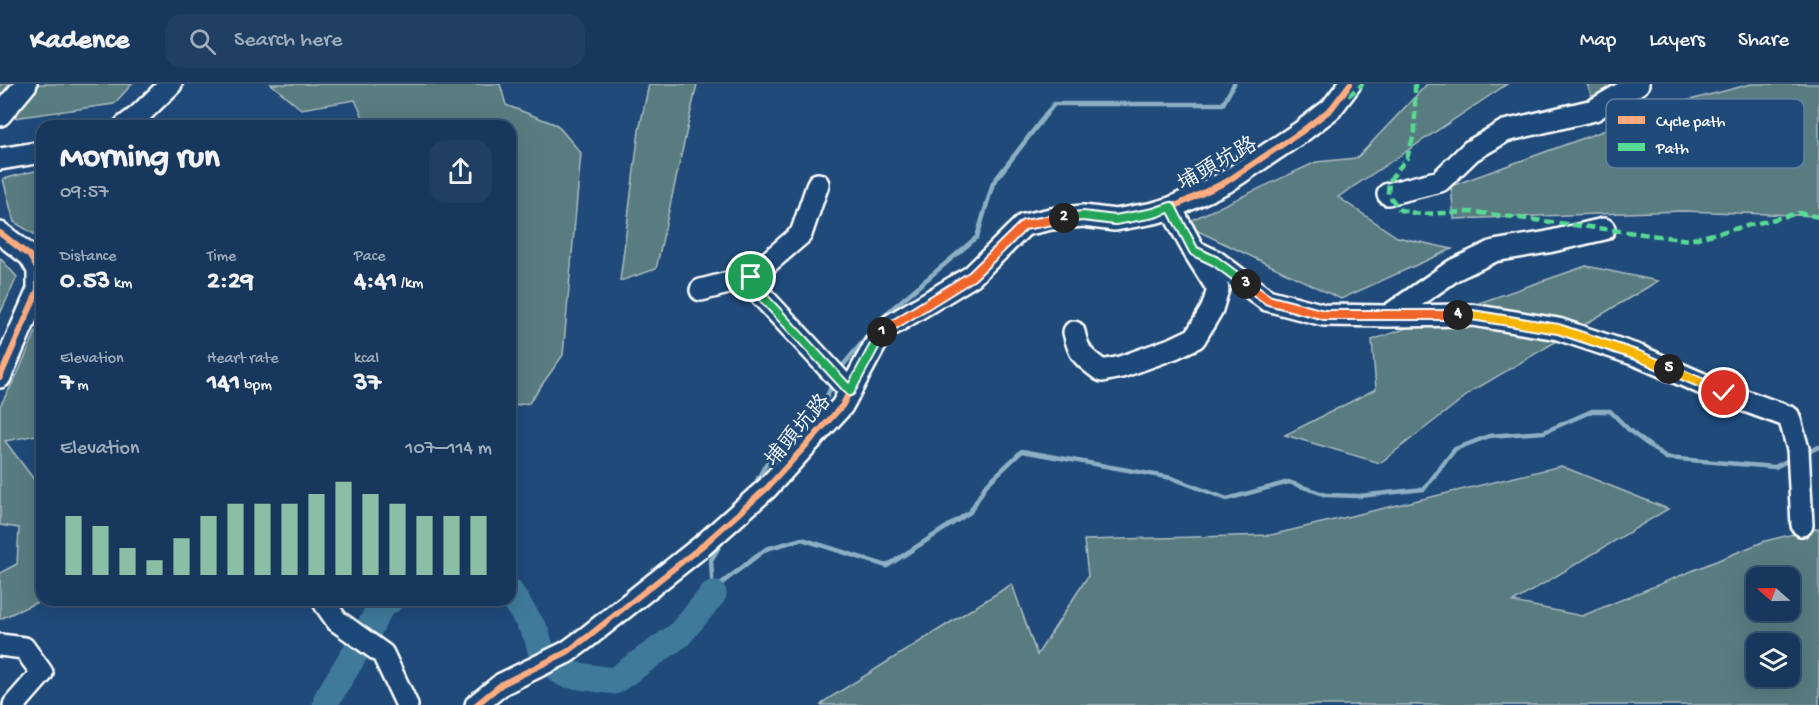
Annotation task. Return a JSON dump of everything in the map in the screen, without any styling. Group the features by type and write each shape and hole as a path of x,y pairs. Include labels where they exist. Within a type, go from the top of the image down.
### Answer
{"street":[{"path":"0,115 26,84"},
{"path":"133,120 171,84"},
{"name":"埔頭坑路","path":"476,705 502,684 567,652 702,546 767,488 842,406 841,382 883,330 972,276 1024,225 1051,219 1083,216 1115,220 1154,213 1171,207 1226,182 1301,132 1331,109 1350,84"},
{"path":"1613,99 1638,84"},
{"path":"1389,194 1440,180 1471,151 1505,131 1594,110 1606,103"},
{"path":"0,159 36,153"},
{"path":"700,290 751,277 801,234 818,184"},
{"path":"1074,332 1077,348 1087,360 1102,371 1174,348 1195,338 1212,309 1218,289 1194,251 1171,207"},
{"path":"1388,316 1454,270 1494,251 1604,229"},
{"path":"0,233 30,256 36,266"},
{"path":"1194,251 1215,261 1268,300 1324,315 1472,315 1558,329 1639,356 1724,393 1790,417 1798,449 1803,525"},
{"path":"751,277 760,294 841,382"},
{"path":"0,377 36,295"},
{"path":"326,606 337,621 383,654 407,705"},
{"path":"0,645 24,648 42,673 14,705"}],"green space":[{"path":"0,84 132,84 114,104 0,120"},
{"path":"271,84 500,84 506,105 557,125 581,153 563,355 529,403 516,405 516,120 364,120 355,100 301,109"},
{"path":"649,84 697,84 656,269 620,281 639,131"},
{"path":"1427,84 1507,84 1338,197 1397,237 1452,249 1341,299 1183,224 1316,162 1357,158"},
{"path":"1587,84 1616,84 1593,99"},
{"path":"1751,84 1819,84 1819,216 1683,211 1454,219 1451,186 1606,130 1606,168 1804,168 1804,99 1694,99"},
{"path":"36,171 36,235 14,222 3,179"},
{"path":"0,258 17,277 0,314"},
{"path":"1586,266 1658,281 1474,390 1380,463 1285,435 1376,389 1372,340"},
{"path":"36,332 36,435 5,441 36,482 36,603 0,619 0,573 17,564 19,528 0,525 0,406"},
{"path":"1561,466 1668,509 1513,602 1582,616 1765,541 1819,528 1819,705 821,705 1012,584 1037,655 1088,576 1084,540 1271,535"}],"waterway":[{"path":"879,322 977,237 993,183 1054,104 1223,104 1234,84"},
{"path":"839,370 872,331"},
{"path":"815,422 833,383"},
{"path":"713,594 723,582 766,549 802,539 887,566 970,512 986,485 1022,451 1172,478 1227,499 1289,482 1326,495 1359,496 1424,489 1455,449 1489,436 1544,432 1592,411 1610,411 1630,431 1666,458 1775,467 1787,461"},
{"path":"751,491 766,464 805,432"},
{"path":"1810,451 1819,447"},
{"path":"713,594 711,560 723,540"},
{"path":"558,669 565,674 614,681 679,635 713,594"},
{"path":"516,601 536,633 544,660"},
{"path":"326,705 327,699 381,606"}],"marked path":[{"path":"1348,96 1363,84"},
{"path":"1415,84 1415,131 1407,158 1389,181 1388,194 1400,210 1420,214 1474,212 1689,240 1799,213 1819,217"}],"cycle path":[{"path":"476,705 502,684 567,652 702,546 767,488 842,406 883,330 972,276 1024,225 1051,219 1083,216 1115,220 1171,208 1226,182 1301,132 1331,109 1350,84"},
{"path":"0,233 30,256 36,266"},
{"path":"0,377 36,295"}],"route":[{"path":"751,277 760,294 850,391 883,330 972,276 1024,225 1051,219 1083,216 1115,220 1154,213 1171,207 1194,251 1215,261 1268,300 1324,315 1472,315 1558,329 1639,356 1724,393"}]}
